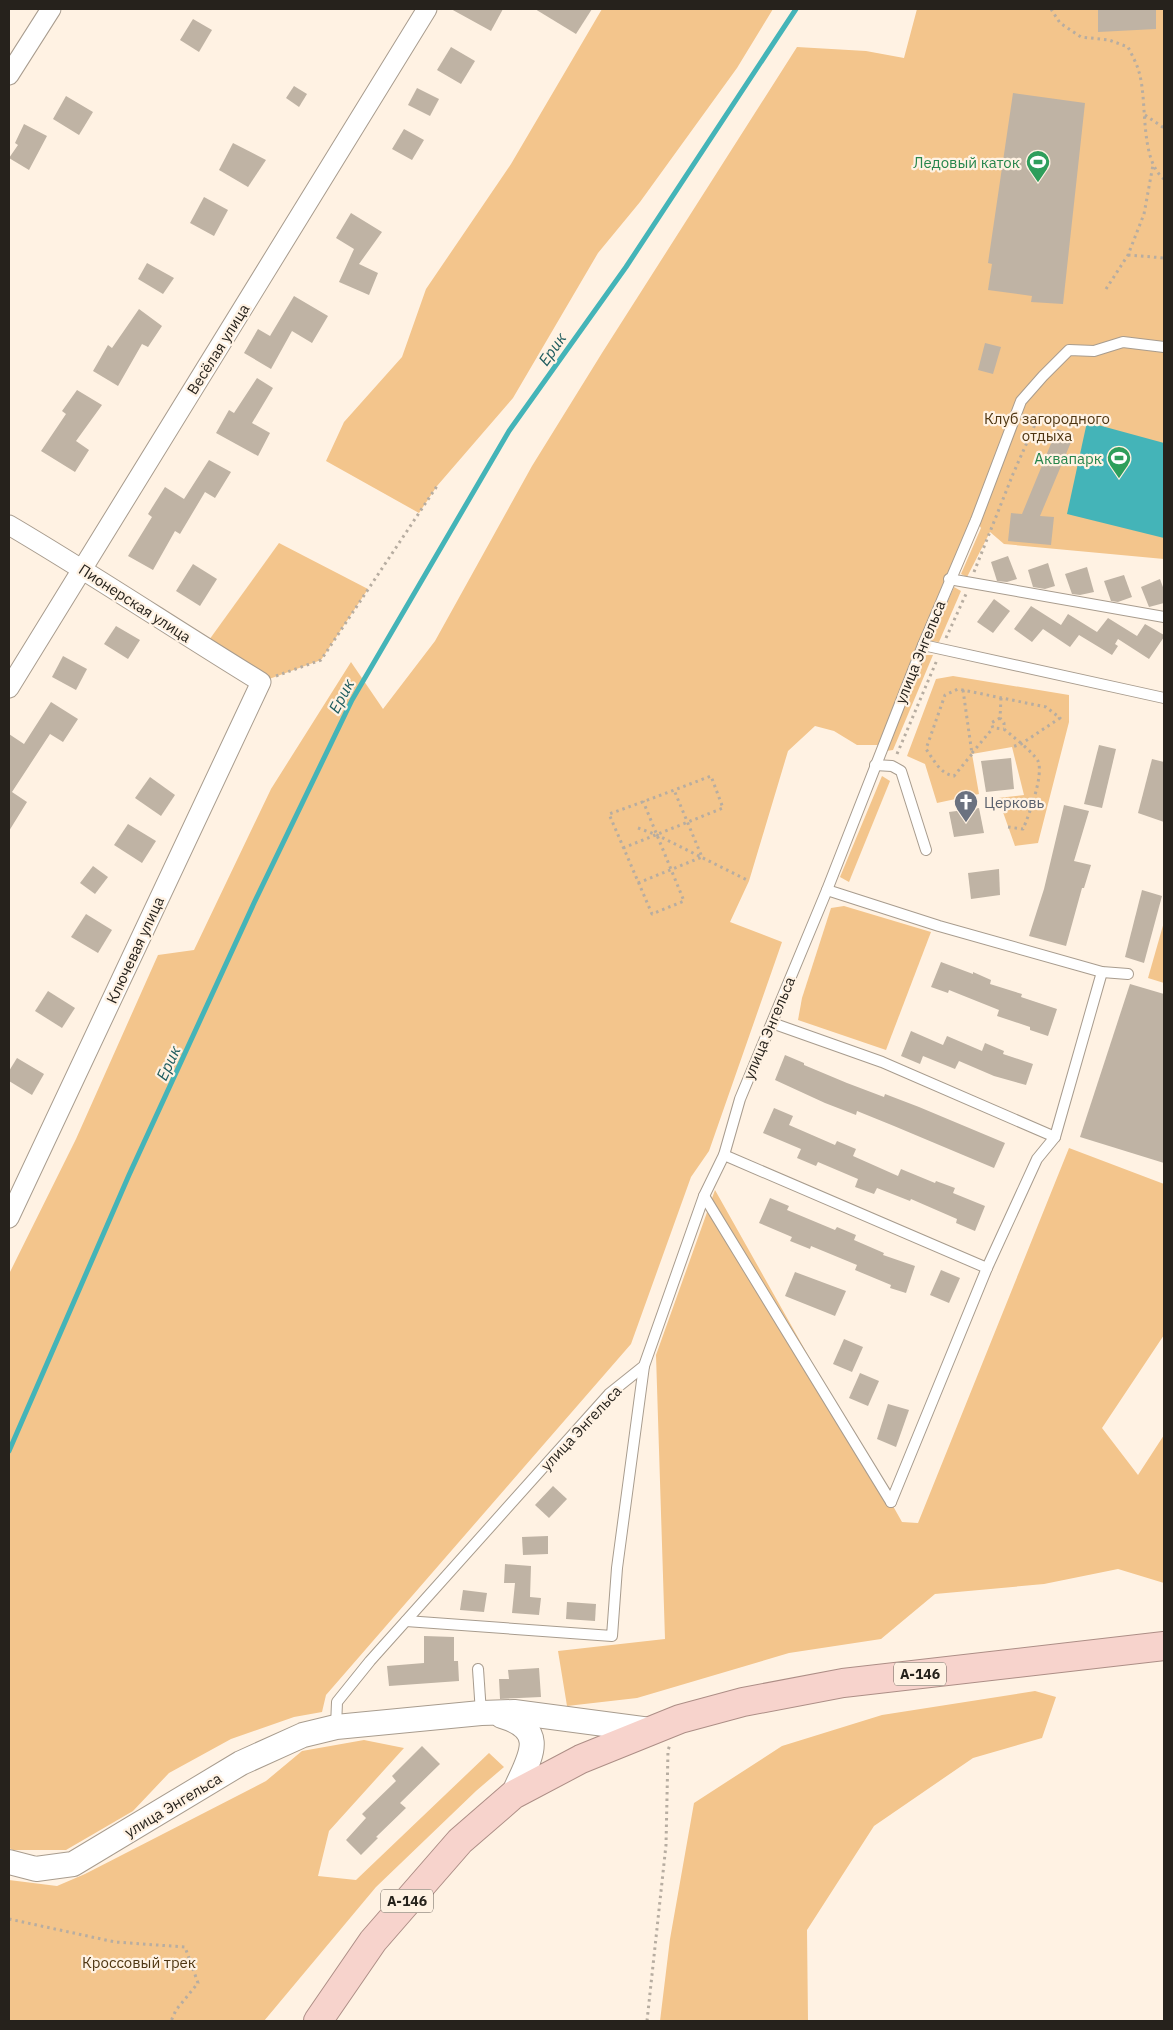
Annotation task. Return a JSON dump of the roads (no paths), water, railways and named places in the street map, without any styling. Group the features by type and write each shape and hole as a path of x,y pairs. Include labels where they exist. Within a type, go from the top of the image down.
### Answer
{"highway":[{"name":"А-146","path":"318,2021 373,1941 460,1841 513,1795 581,1760 680,1719 743,1702 843,1683 1164,1646"}],"street":[{"path":"9,75 51,9"},
{"name":"Весёлая улица","path":"9,688 426,9"},
{"name":"Пионерская улица","path":"9,525 83,568 261,682"},
{"name":"Ключевая улица","path":"9,1218 261,682"},
{"name":"улица Энгельса","path":"9,1862 36,1869 73,1864 241,1763 303,1735 336,1727 514,1712 650,1730"},
{"name":"улица Энгельса","path":"486,1713 512,1719 527,1728 533,1740 531,1750 513,1795"}],"lane":[{"name":"улица Энгельса","path":"336,1727 337,1702 370,1661 609,1394 644,1366 704,1196 724,1155 740,1098 827,890 949,579 976,520 1021,401 1069,350 1094,351 1123,342 1164,347"},
{"path":"949,579 1164,617"},
{"path":"923,645 1164,698"},
{"path":"875,764 892,766 901,771 926,850"},
{"path":"827,890 938,926 1102,972 1128,974"},
{"path":"704,1196 891,1502 987,1268 1037,1160 1055,1137 1102,972"},
{"path":"772,1023 882,1062 1055,1137"},
{"path":"724,1155 987,1268"},
{"path":"406,1621 612,1636 617,1568 644,1366"},
{"path":"478,1669 486,1713"}],"water":[{"name":"Аквапарк","path":"1087,422 1164,443 1164,538 1067,514"}],"waterway":[{"name":"Ерик","path":"9,1451 129,1175 254,903 352,700 509,431 626,267 796,9"}],"place":[{"name":"Ледовый каток","path":"1038,183"},
{"name":"Аквапарк","path":"1119,479"},
{"name":"Церковь","path":"966,823"}],"park label":[{"name":"Клуб загородного отдыха","path":"1047,426"},
{"name":"Кроссовый трек","path":"139,1962"}]}
